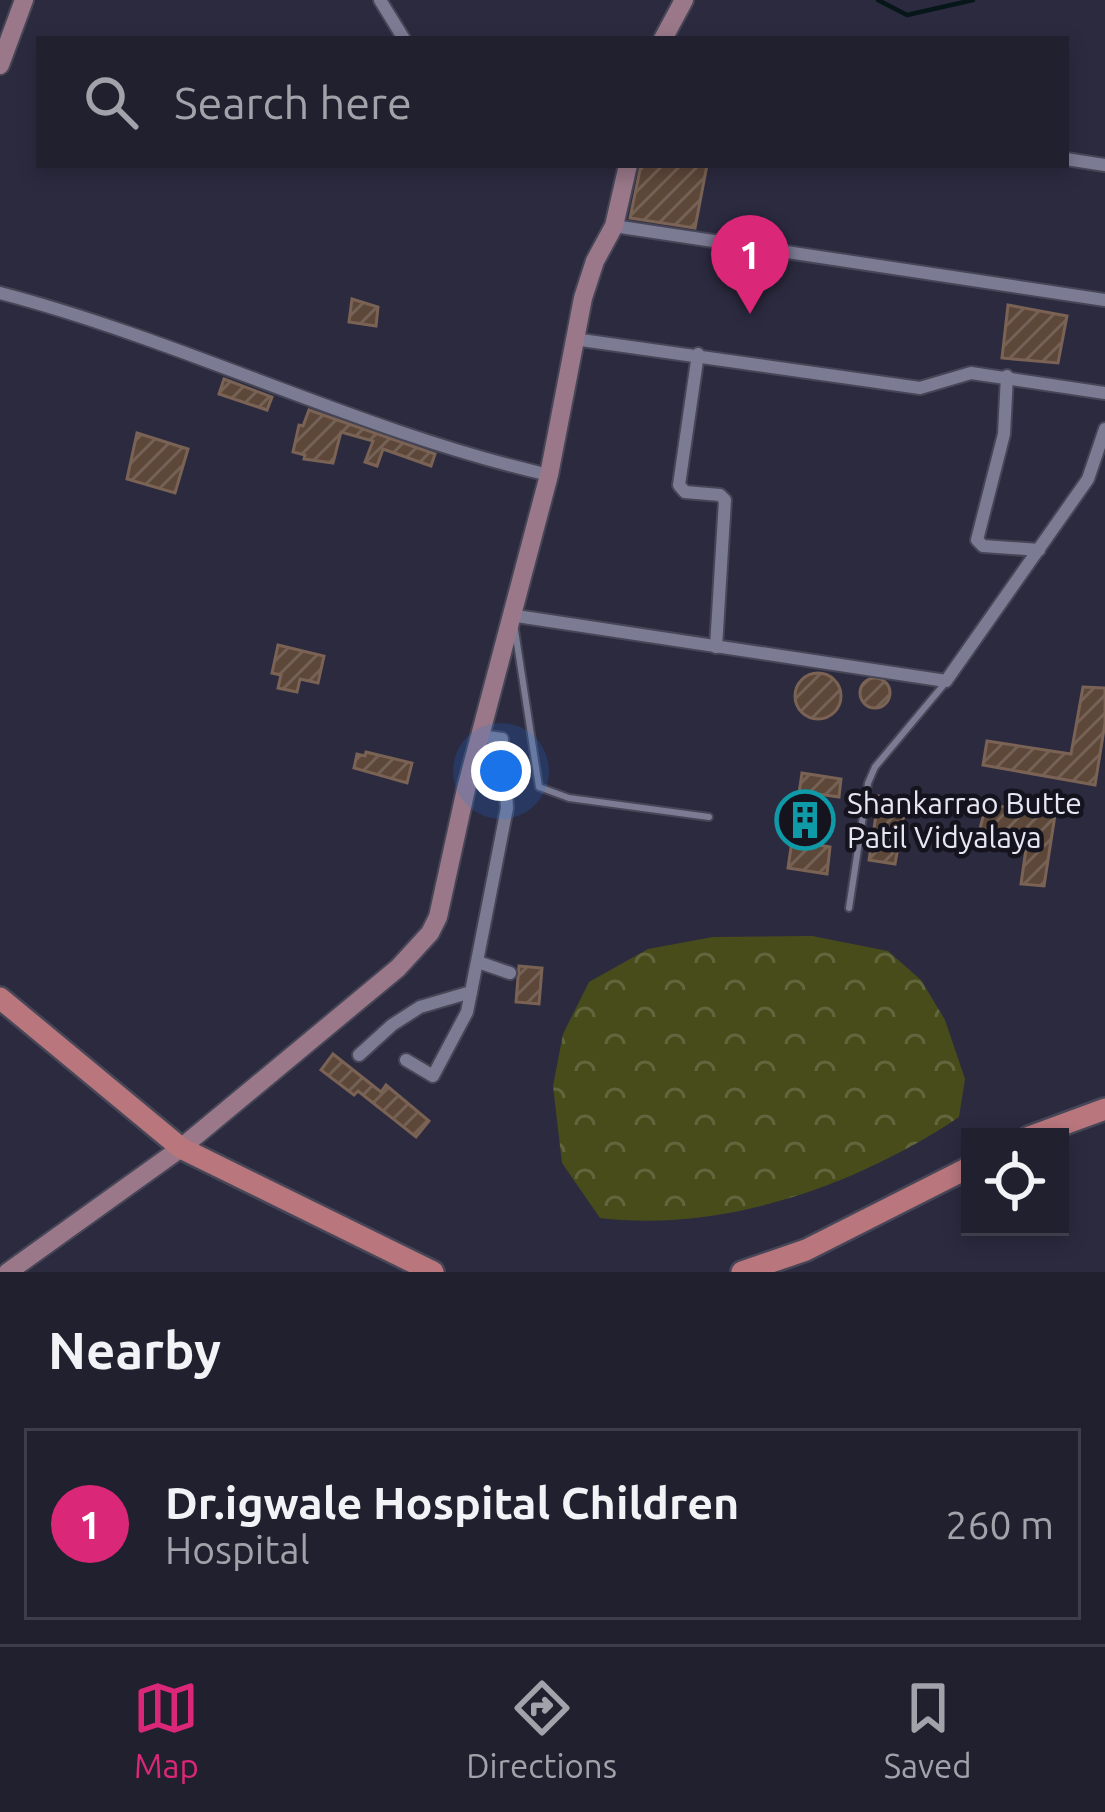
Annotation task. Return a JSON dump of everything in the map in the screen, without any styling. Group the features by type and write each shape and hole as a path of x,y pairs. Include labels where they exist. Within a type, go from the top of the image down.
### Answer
{"main road":[{"path":"0,998 181,1148 433,1272"},
{"path":"1053,1128 1105,1109"},
{"path":"742,1272 806,1250 961,1172"}],"street":[{"path":"0,65 24,0"},
{"path":"380,0 402,36"},
{"path":"665,36 684,0"},
{"path":"1069,159 1105,165"},
{"path":"8,1272 181,1148 398,968 430,933 438,917 549,475 574,339 595,261 614,226 627,168"},
{"path":"614,226 1105,301"},
{"path":"0,293 463,455 549,475"},
{"path":"574,339 920,388 971,373 1105,393"},
{"path":"698,354 679,476 685,492 720,495 725,500 716,647"},
{"path":"1007,376 1004,434 977,541 983,546 1039,550"},
{"path":"511,614 946,681 1088,479 1105,429"},
{"path":"406,1060 434,1076 467,1012 507,808 502,739 480,736"},
{"path":"478,962 510,973"},
{"path":"359,1055 420,1007 471,992"}],"lane":[{"path":"511,614 539,787 569,798 709,817"},
{"path":"849,908 868,783 875,767 946,681"}],"green space":[{"path":"812,936 888,951 921,980 945,1020 965,1079 959,1117 877,1164 787,1199 693,1218 600,1218 562,1163 553,1086 563,1034 589,982 648,949 713,937"}],"building":[{"path":"640,168 706,168 695,228 630,218"},
{"path":"352,299 378,307 376,326 349,322"},
{"path":"1008,305 1067,316 1058,363 1002,358"},
{"path":"224,379 272,397 267,410 219,394"},
{"path":"309,410 435,454 431,466 383,449 377,466 365,462 373,441 341,432 333,463 304,459 305,455 293,452 299,425 303,426"},
{"path":"137,433 188,449 175,493 127,479"},
{"path":"278,645 324,656 318,683 300,679 297,692 278,688 281,675 272,673"},
{"path":"818,673 834,680 841,696 834,712 818,719 802,712 795,696 802,680"},
{"path":"875,678 890,693 875,708 860,693"},
{"path":"1083,687 1105,688 1095,785 983,765 987,741 1071,754"},
{"path":"366,752 412,763 407,783 354,768 357,754 365,756"},
{"name":"Shankarrao Butte Patil Vidyalaya","path":"802,773 841,779 839,797 818,794 813,844 830,847 827,874 788,868"},
{"path":"879,796 906,803 895,864 869,860"},
{"path":"986,804 1055,815 1044,886 1021,884 1028,835 980,829"},
{"path":"519,966 542,968 539,1004 516,1002"},
{"path":"333,1054 381,1092 386,1085 429,1121 416,1137 358,1091 354,1095 321,1070"}],"waterway":[{"path":"878,0 907,15 973,0"}],"place":[{"name":"Dr.igwale Hospital Children","path":"750,314"},
{"name":"Shankarrao Butte Patil Vidyalaya","path":"805,820"}]}
